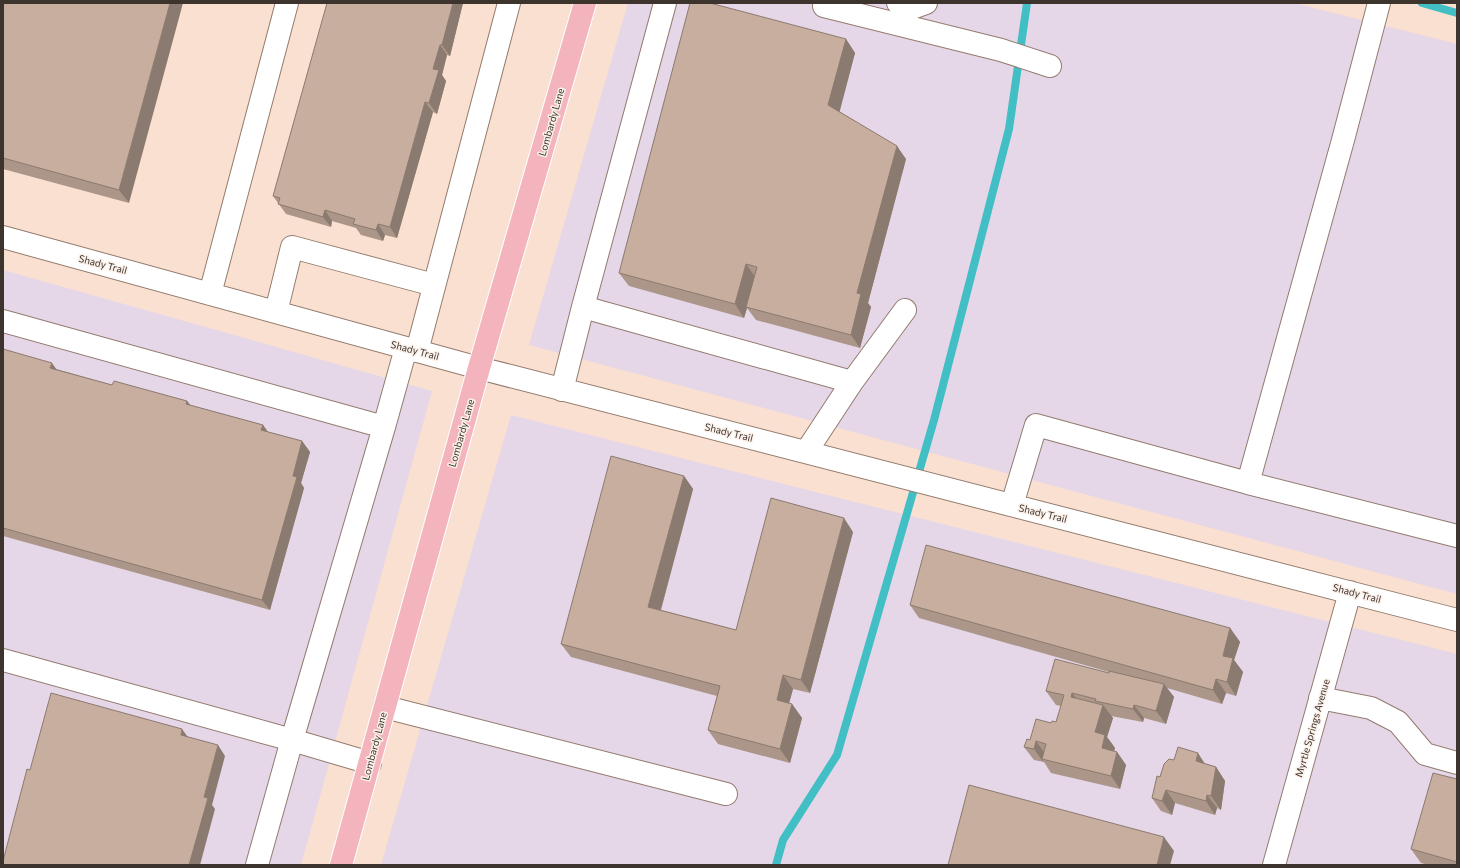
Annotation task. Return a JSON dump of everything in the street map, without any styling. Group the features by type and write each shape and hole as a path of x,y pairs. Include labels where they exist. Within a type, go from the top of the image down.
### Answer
{"main road":[{"name":"Lombardy Lane","path":"341,865 480,368 585,3"}],"street":[{"path":"210,294 287,3"},
{"path":"257,865 384,427 434,285 508,3"},
{"path":"562,390 665,3"},
{"path":"898,3 915,7 926,3"},
{"path":"1248,484 1379,3"},
{"path":"821,4 1001,50 1050,66"},
{"name":"Shady Trail","path":"3,237 562,390 1457,620"},
{"path":"276,312 292,247 434,285"},
{"path":"583,307 852,382"},
{"path":"806,452 852,382 905,310"},
{"path":"3,321 384,427"},
{"path":"1012,505 1036,425 1248,484 1457,536"},
{"name":"Myrtle Springs Avenue","path":"1274,865 1350,592"},
{"path":"3,660 370,762"},
{"path":"1320,698 1371,708 1398,722 1425,754 1457,763"},
{"path":"385,707 726,794"}],"shaded area":[{"path":"628,3 1294,3 1457,44 1457,594 529,345"},
{"path":"3,270 432,391 301,865 3,865"},
{"path":"511,415 1457,654 1457,865 381,865"}],"building":[{"path":"3,3 170,3 119,190 3,158"},
{"path":"327,3 453,3 442,45 440,45 433,69 439,70 429,103 425,102 390,227 378,224 376,230 353,224 355,219 325,210 323,217 278,204 280,198 273,196"},
{"path":"690,3 710,3 846,39 828,105 897,146 857,293 861,294 851,335 746,307 757,267 746,264 735,304 619,273"},
{"path":"3,349 52,363 50,368 112,385 114,381 187,401 186,404 263,425 261,430 302,441 293,476 297,477 262,600 3,528"},
{"path":"611,456 684,476 648,607 736,630 771,498 844,518 801,680 783,675 777,700 792,704 780,749 708,730 720,686 561,644"},
{"path":"926,545 1230,628 1223,656 1233,658 1227,682 1216,679 1213,690 910,605"},
{"path":"1055,659 1109,673 1109,671 1164,684 1156,711 1134,705 1133,709 1095,701 1096,699 1072,693 1071,697 1103,705 1095,732 1105,735 1102,748 1117,752 1111,776 1042,759 1046,744 1036,741 1034,749 1024,747 1027,739 1030,740 1036,719 1051,723 1052,721 1056,722 1064,695 1046,691"},
{"path":"51,693 182,729 181,735 218,745 204,797 208,798 189,865 3,865 27,769 30,770"},
{"path":"1178,747 1198,753 1196,761 1216,767 1211,796 1207,795 1206,801 1166,790 1162,801 1152,798 1157,776 1160,777 1164,764 1169,759 1174,760"},
{"path":"1433,773 1457,779 1457,862 1411,849"},
{"path":"969,785 1164,837 1157,865 948,865"}],"waterway":[{"path":"776,865 783,840 837,755 934,420 1009,129 1027,3"},
{"path":"1422,3 1457,13"}]}
